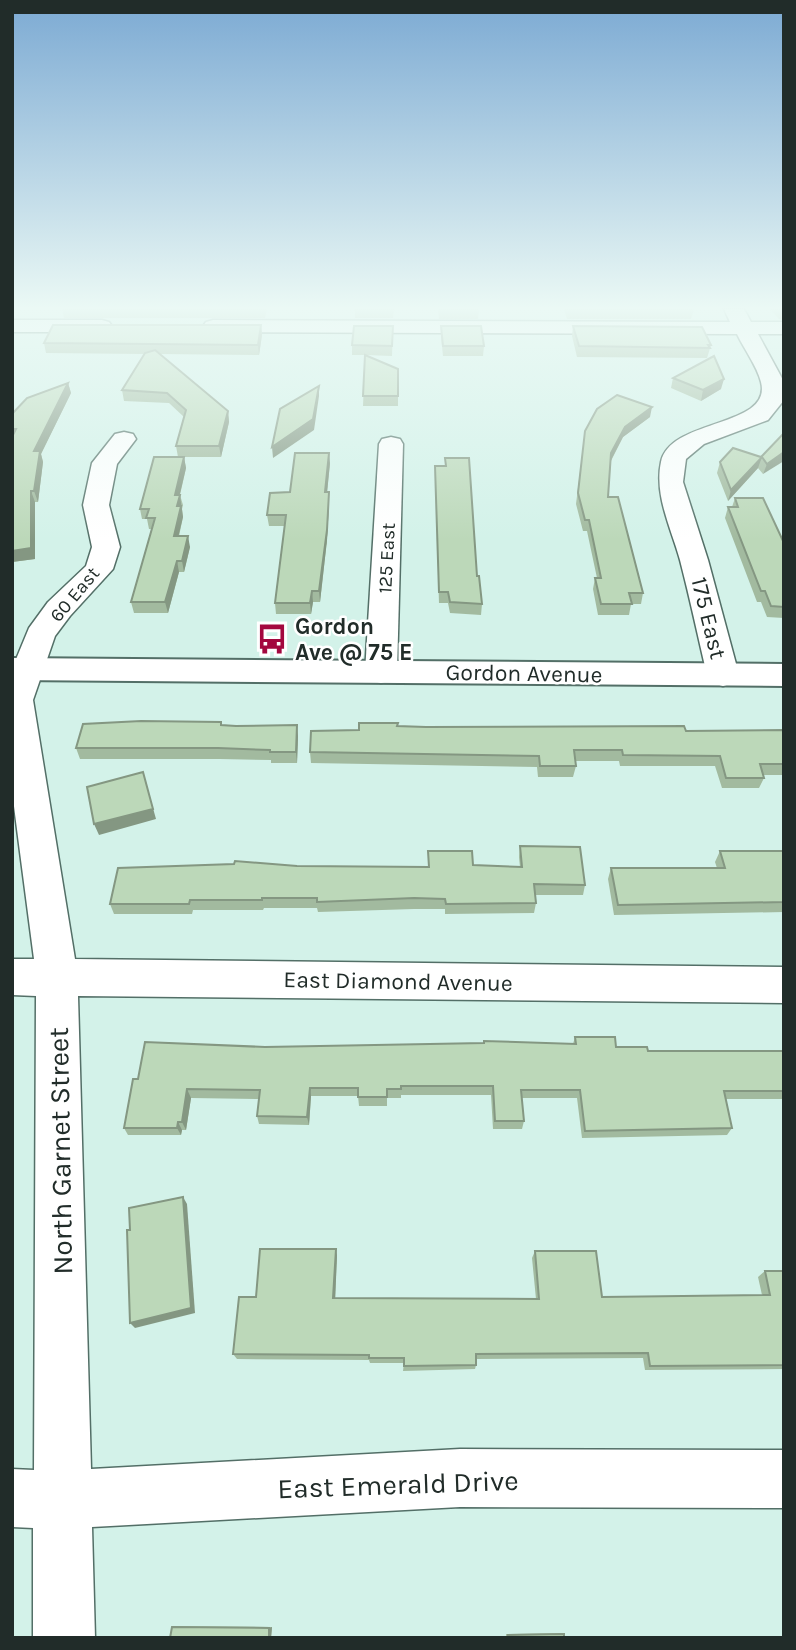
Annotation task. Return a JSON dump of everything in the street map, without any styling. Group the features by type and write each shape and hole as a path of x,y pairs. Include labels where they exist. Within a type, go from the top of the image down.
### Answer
{"main road":[{"name":"Gordon Avenue","path":"20,669 784,675"}],"street":[{"name":"175 East","path":"723,675 694,560 670,482 674,457 695,439 760,415 772,400 774,386"},
{"name":"60 East","path":"20,669 40,635 60,609 99,569 106,547 96,505 105,463 124,439"},
{"name":"125 East","path":"381,672 391,444"},
{"name":"North Garnet Street","path":"20,669 17,700 57,978 37,1499 64,1638"},
{"name":"East Diamond Avenue","path":"12,977 784,985"},
{"name":"East Emerald Drive","path":"37,1499 460,1478 784,1479"}],"building":[{"path":"66,386 34,451 40,451 34,491 31,491 31,548 12,551 12,437 16,429 12,429 12,414 27,398"},
{"path":"124,386 198,386 228,411 219,446 176,446 186,410 167,393 122,390"},
{"path":"319,386 313,419 272,447 280,409"},
{"path":"363,386 398,386 398,396 363,396"},
{"path":"693,386 711,386 703,390"},
{"path":"617,395 652,407 625,427 611,453 608,497 618,497 643,593 629,593 632,604 601,604 595,578 601,578 589,520 585,520 578,493 585,431 597,409"},
{"path":"784,433 784,452 767,464 762,457 731,490 720,462 733,448 761,457"},
{"path":"295,453 329,453 325,492 329,492 327,530 319,591 312,591 310,603 275,603 286,515 267,515 270,493 290,492"},
{"path":"154,457 184,457 175,495 180,495 177,506 181,506 174,536 188,536 182,561 177,561 165,602 131,602 155,518 146,518 149,509 140,509"},
{"path":"445,458 469,458 477,576 482,604 450,602 448,592 439,592 435,466 446,466"},
{"path":"735,498 763,498 784,543 784,607 771,606 765,591 761,591 728,507 738,507"},
{"path":"141,721 221,722 221,725 236,726 297,725 296,752 218,748 76,748 83,724"},
{"path":"359,723 398,723 397,726 426,727 684,726 686,731 784,730 784,764 760,764 764,778 726,778 720,756 623,755 622,750 574,750 576,766 540,766 539,756 310,752 311,731 359,730"},
{"path":"143,772 153,809 94,824 87,787"},
{"path":"520,846 580,847 585,885 534,884 536,903 446,904 445,899 414,898 317,902 317,898 262,898 190,900 189,904 110,904 118,868 234,864 235,861 297,866 429,867 428,851 472,851 473,865 522,867"},
{"path":"720,851 784,851 784,902 618,905 611,868 725,868"},
{"path":"575,1037 615,1037 616,1047 647,1047 648,1051 784,1051 784,1091 724,1091 732,1128 585,1131 580,1090 521,1090 524,1121 495,1121 493,1086 401,1086 401,1089 387,1089 387,1097 358,1097 358,1088 310,1088 307,1117 257,1116 260,1090 187,1089 182,1122 178,1122 177,1128 124,1128 133,1079 138,1079 145,1042 265,1047 484,1041 576,1044"},
{"path":"183,1197 191,1308 130,1323 127,1230 130,1230 129,1208"},
{"path":"260,1249 336,1249 333,1298 539,1299 535,1251 596,1251 602,1297 770,1295 765,1271 784,1271 784,1365 650,1366 648,1353 476,1354 476,1365 404,1366 404,1358 369,1358 369,1355 233,1354 239,1297 256,1297"},
{"path":"172,1627 269,1628 269,1638 170,1638"},
{"path":"564,1634 564,1638 508,1638 508,1635"}],"place":[{"name":"Gordon Ave @ 75 E","path":"272,639"}]}
